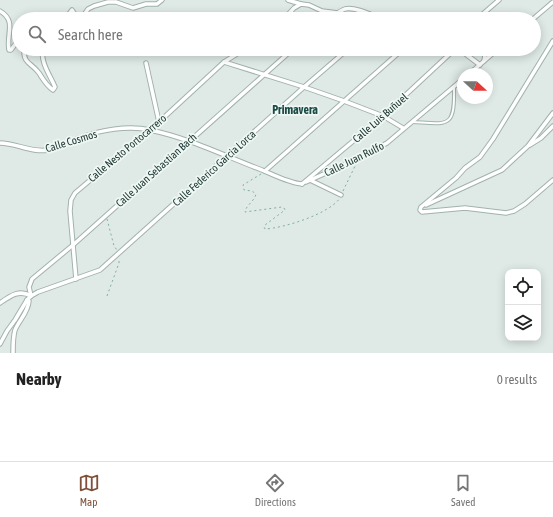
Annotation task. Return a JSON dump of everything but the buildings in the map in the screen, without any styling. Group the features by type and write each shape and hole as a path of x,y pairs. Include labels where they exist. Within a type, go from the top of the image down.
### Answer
{"street":[{"path":"86,12 88,9 99,4 108,2 116,2 133,8 151,3 157,4 162,0"},
{"path":"288,0 309,5 322,11 330,12"},
{"path":"485,12 499,0"},
{"path":"541,12 553,2"},
{"path":"290,12 301,4"},
{"path":"340,12 349,8 363,12"},
{"path":"0,11 7,15 10,23 8,50 12,49"},
{"path":"425,205 456,178 465,168 480,157 493,139 553,41"},
{"path":"24,56 29,65 36,70 44,82 53,90 55,87 48,74 43,56"},
{"name":"Calle Nesto Portocarrero","path":"76,279 70,210 71,200 75,193 159,122 224,62 234,56"},
{"name":"Calle Juan Sebastian Bach","path":"31,296 29,286 32,279 73,245 284,56"},
{"name":"Calle Federico Garcia Lorca","path":"31,296 38,292 100,270 340,56"},
{"path":"265,171 395,56"},
{"name":"Calle Luis Buñuel","path":"302,184 383,116 447,56"},
{"path":"468,56 480,65"},
{"path":"484,61 485,56"},
{"path":"476,68 490,56"},
{"path":"224,62 344,101 383,116 403,128 457,84"},
{"path":"146,63 159,122"},
{"path":"553,112 528,146 502,170 420,208 421,211 465,208 506,213 514,211 524,204 553,180"},
{"path":"528,146 541,138 553,126"},
{"name":"Calle Cosmos","path":"0,143 22,146 36,151 47,150 100,132 129,127 150,129 189,141 302,184"},
{"name":"Calle Juan Rulfo","path":"302,184 359,158 387,143 403,128"},
{"path":"310,180 341,195"},
{"path":"0,303 12,294 21,292 31,296 0,344"},
{"path":"12,353 15,331 29,305 28,300"}],"lane":[{"path":"411,122 437,124 444,124 448,122 453,113 455,103 454,86"}],"path":[{"path":"265,171 243,185 244,190 252,191 256,194 254,199 245,209 245,212 284,208 284,212 265,225 265,229 298,221 322,212 334,204 341,195 359,158"}],"district":[{"name":"Primavera","path":"295,110"}]}
